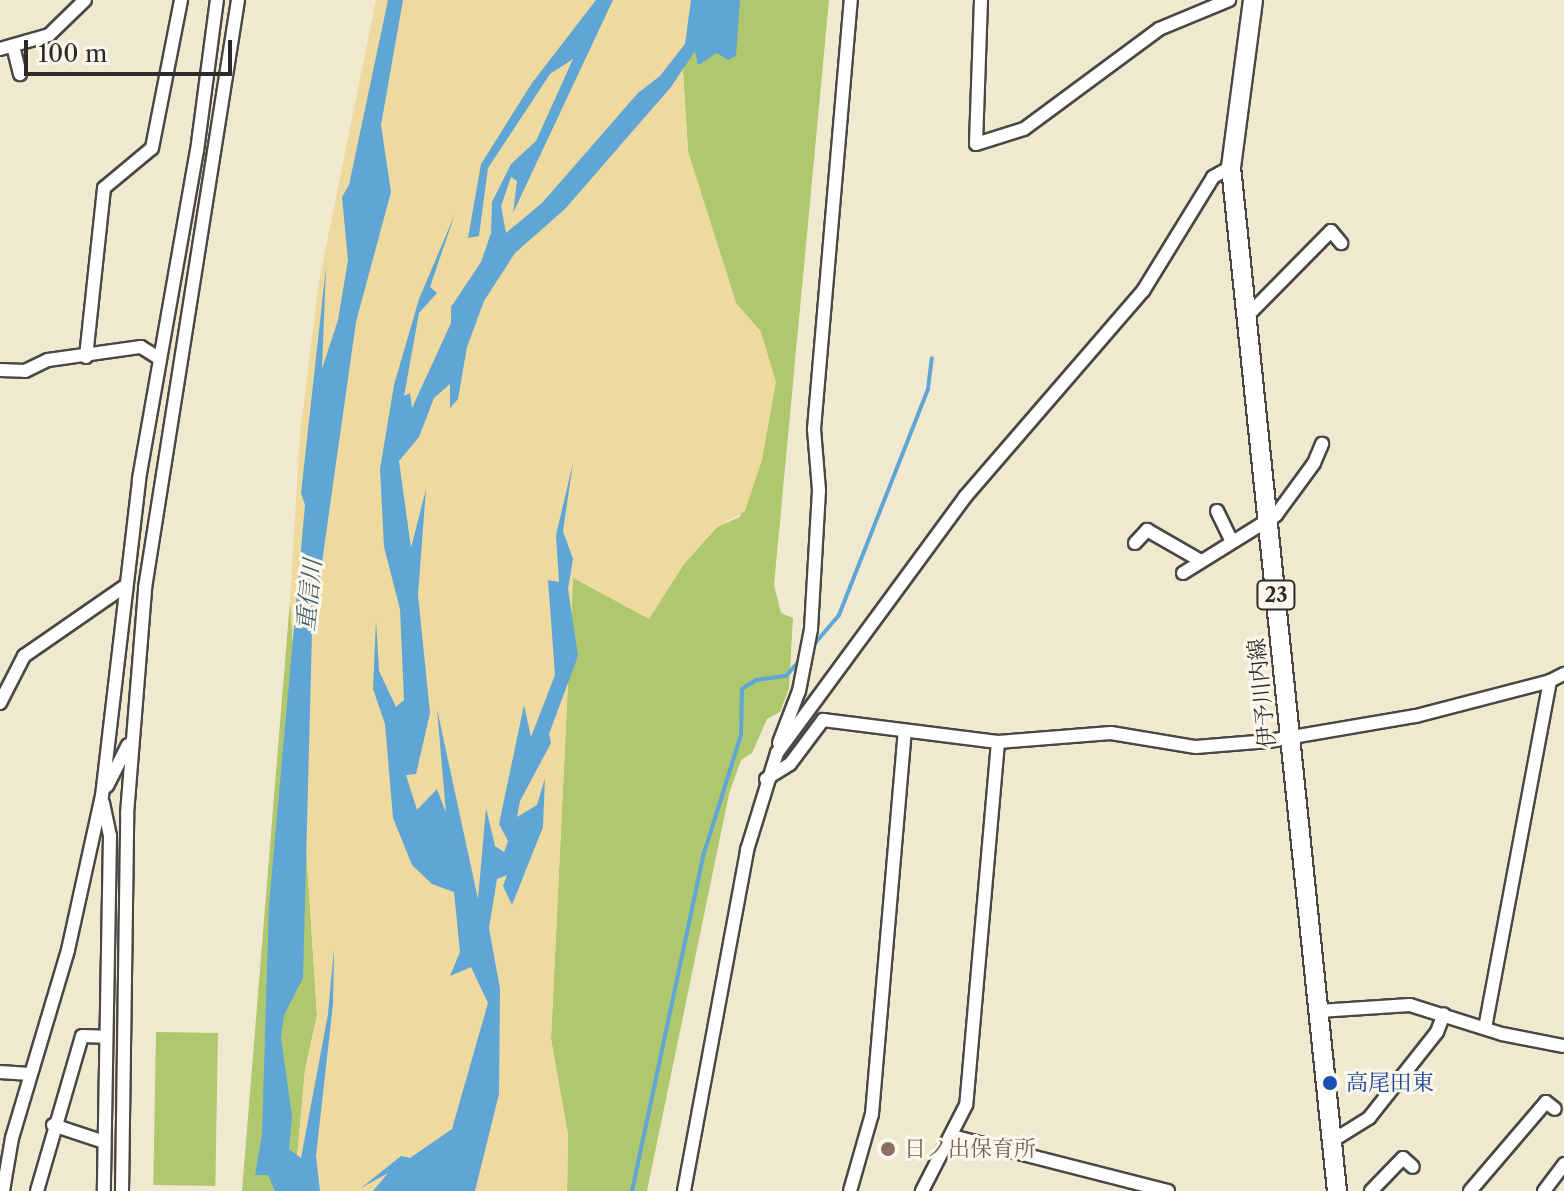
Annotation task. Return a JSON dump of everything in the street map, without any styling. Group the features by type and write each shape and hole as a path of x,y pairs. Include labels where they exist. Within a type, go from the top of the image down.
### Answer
{"main road":[{"name":"伊予川内線","path":"1253,0 1231,167 1337,1191"}],"street":[{"path":"20,74 6,47 49,35 85,0"},
{"path":"86,357 104,188 152,148 181,0"},
{"path":"3,1191 30,1074 68,950 102,796 125,586 217,0"},
{"path":"122,1191 131,738 152,530 238,0"},
{"path":"684,1191 747,850 766,779 799,691 811,629 819,490 814,429 851,0"},
{"path":"981,0 976,144 1024,129 1159,29 1229,0"},
{"path":"777,753 965,497 1143,291 1213,177 1231,167"},
{"path":"1246,310 1253,310 1331,231 1341,243"},
{"path":"0,370 25,371 48,360 141,347 160,359"},
{"path":"1183,573 1269,520 1314,463 1322,444"},
{"path":"1217,511 1232,542"},
{"path":"1135,543 1147,530 1201,561"},
{"path":"0,703 24,656 125,586"},
{"path":"766,779 790,764 823,720 998,742 1111,733 1196,747 1290,738 1416,716 1550,681 1564,674"},
{"path":"1485,1028 1550,681"},
{"path":"850,1191 872,1114 905,732"},
{"path":"104,1191 110,836 102,796 131,738"},
{"path":"922,1191 966,1105 998,742"},
{"path":"1319,1011 1385,1004 1444,1014 1485,1028 1564,1046"},
{"path":"1332,1141 1369,1118 1437,1032 1444,1014"},
{"path":"37,1191 53,1125 82,1036 106,1037"},
{"path":"0,1072 30,1074"},
{"path":"1470,1191 1546,1102 1555,1109"},
{"path":"53,1125 104,1142"},
{"path":"952,1136 1168,1191"},
{"path":"1371,1191 1403,1158 1413,1167"},
{"path":"1544,1191 1564,1164"}],"green space":[{"path":"695,0 829,0 774,585 781,613 793,618 789,688 780,712 767,719 752,753 741,760 729,794 647,1191 567,1191 568,1135 551,1039 573,577 649,618 684,564 717,527 740,517 761,332 736,303 688,152 683,71"},
{"path":"290,600 317,1015 305,1070 294,1191 242,1191"},
{"path":"156,1032 218,1033 215,1186 153,1185"}],"sand":[{"path":"376,0 695,0 683,71 688,152 736,303 761,332 776,382 762,460 745,511 717,527 684,564 649,619 573,578 551,1039 568,1135 567,1191 294,1191 305,1070 317,1015 290,600 300,434 319,281"}],"water":[{"name":"重信川","path":"388,0 403,0 381,125 391,192 356,322 312,633 303,978 284,1015 281,1038 292,1116 289,1149 301,1158 328,1014 334,948 333,1004 316,1156 320,1191 275,1191 268,1175 255,1175 262,1134 269,905 305,505 301,493 326,267 322,369 338,320 348,260 342,197 349,185"},
{"path":"596,0 613,0 513,213 517,181 511,177 501,206 506,233 542,203 638,93 660,76 685,44 691,0 740,0 736,56 728,60 717,53 698,65 695,51 671,87 565,209 515,253 484,301 467,347 458,399 450,408 450,384 434,398 419,437 399,461 411,548 426,489 418,595 430,713 416,774 406,775 417,810 437,789 446,813 437,709 478,899 486,808 495,846 504,852 508,841 499,824 524,705 531,737 555,675 548,580 559,582 556,535 573,463 563,531 573,559 568,589 578,656 549,734 551,743 520,801 517,817 537,805 545,778 543,827 512,905 503,886 507,875 497,879 489,928 500,989 499,1094 475,1191 373,1191 388,1173 361,1188 401,1156 410,1158 452,1129 488,1003 471,967 450,976 460,952 454,892 432,884 412,865 393,818 385,724 373,689 376,620 379,671 396,707 404,700 400,609 384,547 380,469 394,385 419,299 455,214 430,287 437,293 419,313 404,396 410,393 412,408 451,323 451,307 481,262 491,233 492,202 511,164 536,141 573,59 550,74 488,168 479,236 468,238 481,164 532,83"}],"waterway":[{"path":"811,648 839,615 928,389 932,358"},
{"path":"632,1191 704,853 741,735 742,689 756,680 786,676 800,660"}],"place":[{"name":"高尾田東","path":"1330,1083"},
{"name":"日ノ出保育所","path":"888,1149"}]}
